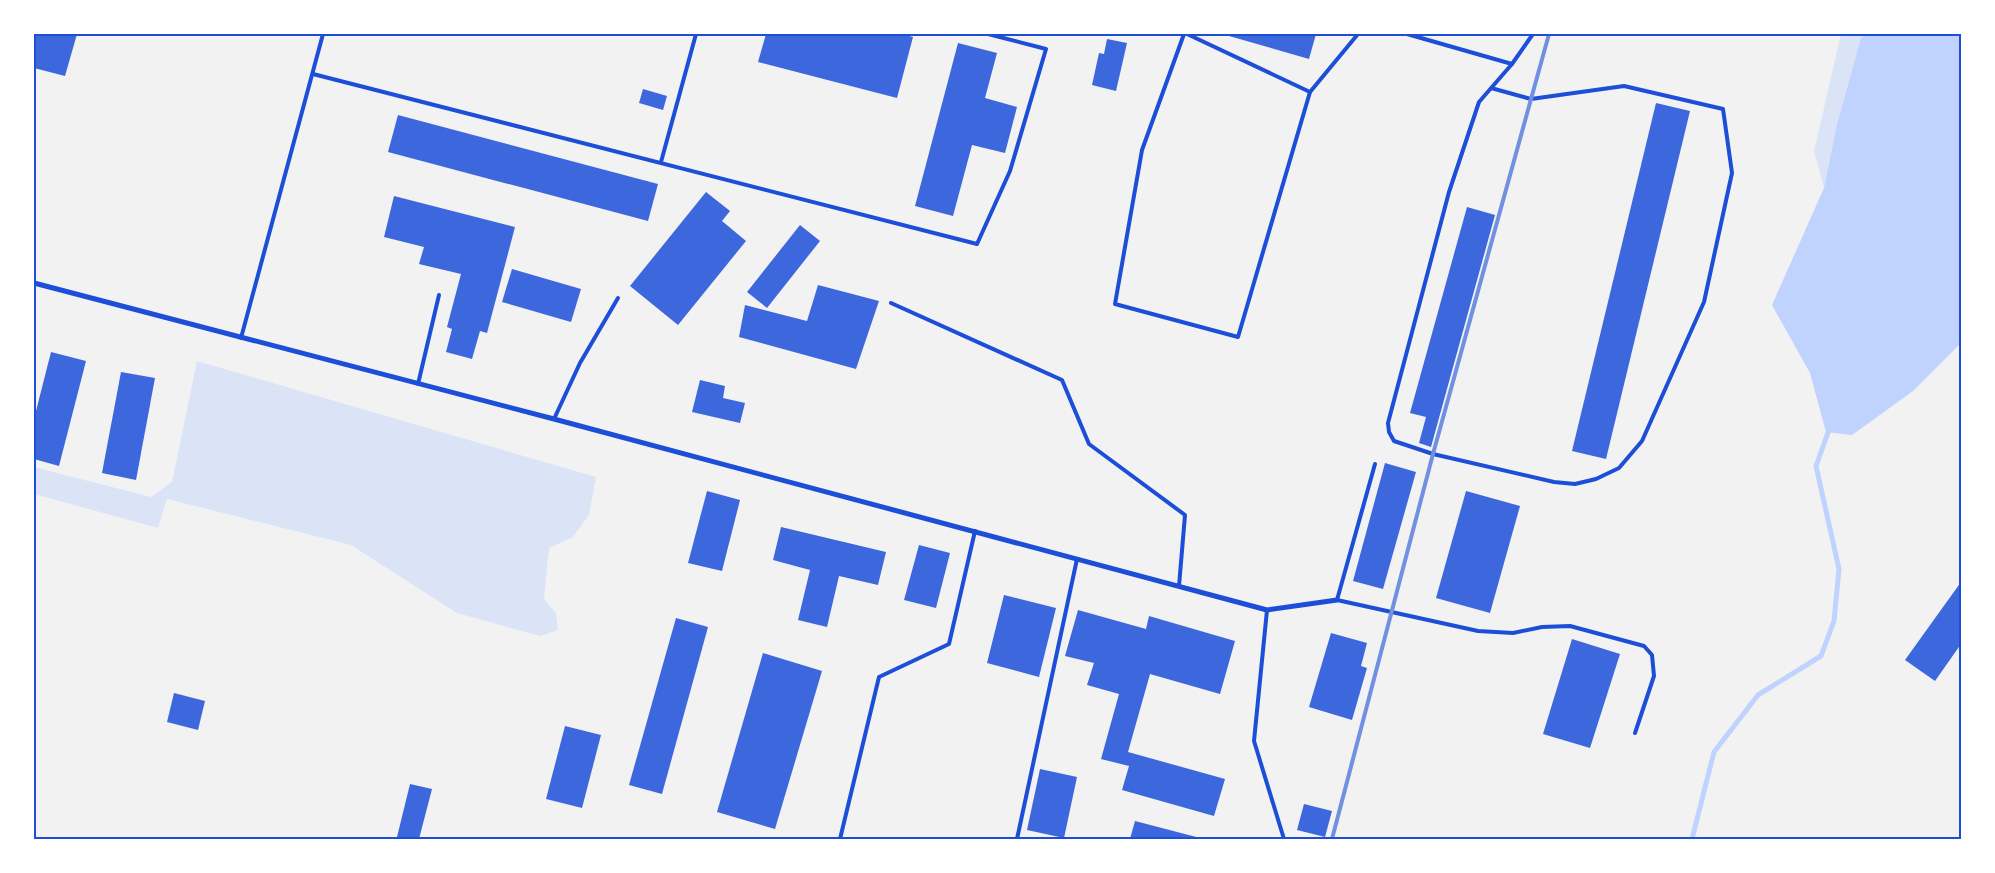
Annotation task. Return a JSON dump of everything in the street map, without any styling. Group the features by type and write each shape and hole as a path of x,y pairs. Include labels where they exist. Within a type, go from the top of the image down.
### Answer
{"street":[{"path":"34,283 554,419 1267,610 1338,600"}],"lane":[{"path":"241,338 323,34"},
{"path":"661,162 696,34"},
{"path":"313,74 977,244 1010,171 1046,49 988,34"},
{"path":"1310,92 1186,34 1142,150 1115,304 1238,337 1310,92 1358,34"},
{"path":"1407,34 1512,64"},
{"path":"1491,88 1531,98 1624,86 1724,110 1732,173 1704,302 1642,441 1619,468 1596,479 1575,484 1554,482 1433,454 1394,441 1388,432 1388,422 1449,192 1480,102 1491,88 1512,64 1533,34"},
{"path":"418,384 439,295"},
{"path":"554,419 580,363 618,298"},
{"path":"891,304 1062,380 1089,444 1185,515 1178,586"},
{"path":"1375,464 1338,600 1478,632 1513,633 1542,627 1570,626 1644,646 1652,655 1654,676 1635,733"},
{"path":"840,839 879,677 950,644 975,531"},
{"path":"1017,839 1077,559"},
{"path":"1267,610 1254,741 1284,839"}],"shaded area":[{"path":"1841,34 1867,34 1861,38 1837,124 1824,188 1814,151"},
{"path":"197,361 596,477 589,515 573,537 549,548 544,599 556,613 558,630 540,636 457,613 351,545 167,499 158,528 34,494 34,467 151,497 172,482"}],"water":[{"path":"1867,34 1961,34 1961,343 1913,391 1852,435 1826,432 1810,373 1772,305 1824,188 1837,124 1861,38"}],"building":[{"path":"34,34 77,34 65,76 34,68"},
{"path":"766,34 902,34 913,37 897,98 758,62"},
{"path":"1222,34 1316,34 1309,59"},
{"path":"1107,39 1127,43 1116,91 1092,85 1099,53 1104,54"},
{"path":"958,43 997,53 985,98 1017,107 1005,153 972,145 953,216 915,206"},
{"path":"643,89 667,96 663,110 639,103"},
{"path":"1656,103 1690,111 1606,459 1572,451"},
{"path":"398,115 658,184 648,221 388,152"},
{"path":"706,192 730,211 722,221 746,241 678,325 630,286"},
{"path":"394,196 515,227 487,333 480,331 472,359 446,352 452,329 447,327 461,274 419,264 424,247 384,237"},
{"path":"1467,207 1495,215 1431,447 1419,443 1426,417 1410,413"},
{"path":"800,225 820,241 767,308 747,292"},
{"path":"512,269 581,289 571,322 502,302"},
{"path":"818,285 879,301 856,369 739,337 745,305 807,321"},
{"path":"51,352 86,361 59,466 34,459 34,419"},
{"path":"121,372 155,378 136,480 102,473"},
{"path":"700,380 725,386 723,398 745,403 740,423 692,412"},
{"path":"1385,463 1416,472 1383,589 1353,581"},
{"path":"707,491 740,500 722,571 688,563"},
{"path":"1466,491 1520,506 1490,613 1436,598"},
{"path":"781,527 886,552 878,585 839,576 827,627 798,620 810,570 773,560"},
{"path":"919,545 950,553 936,608 904,600"},
{"path":"1961,582 1961,644 1935,681 1905,660"},
{"path":"1004,595 1056,608 1039,677 987,663"},
{"path":"1078,610 1146,629 1149,616 1235,641 1220,694 1150,674 1128,752 1225,779 1214,816 1122,790 1129,766 1101,759 1119,694 1087,685 1094,663 1065,656"},
{"path":"676,618 708,627 662,794 629,785"},
{"path":"1331,633 1367,643 1361,666 1367,668 1352,720 1309,707"},
{"path":"1572,639 1620,654 1590,748 1543,734"},
{"path":"763,653 822,671 775,829 717,812"},
{"path":"174,693 205,701 198,730 167,722"},
{"path":"565,726 601,735 582,808 546,799"},
{"path":"1040,769 1077,777 1064,838 1027,830"},
{"path":"410,784 432,789 419,839 397,837"},
{"path":"1304,804 1332,811 1325,837 1297,830"},
{"path":"1135,821 1204,839 1130,839"}],"waterway":[{"path":"1692,839 1714,752 1758,695 1821,656 1834,621 1839,569 1816,466 1830,427"}],"railway":[{"path":"1332,839 1433,454 1549,34"}]}
